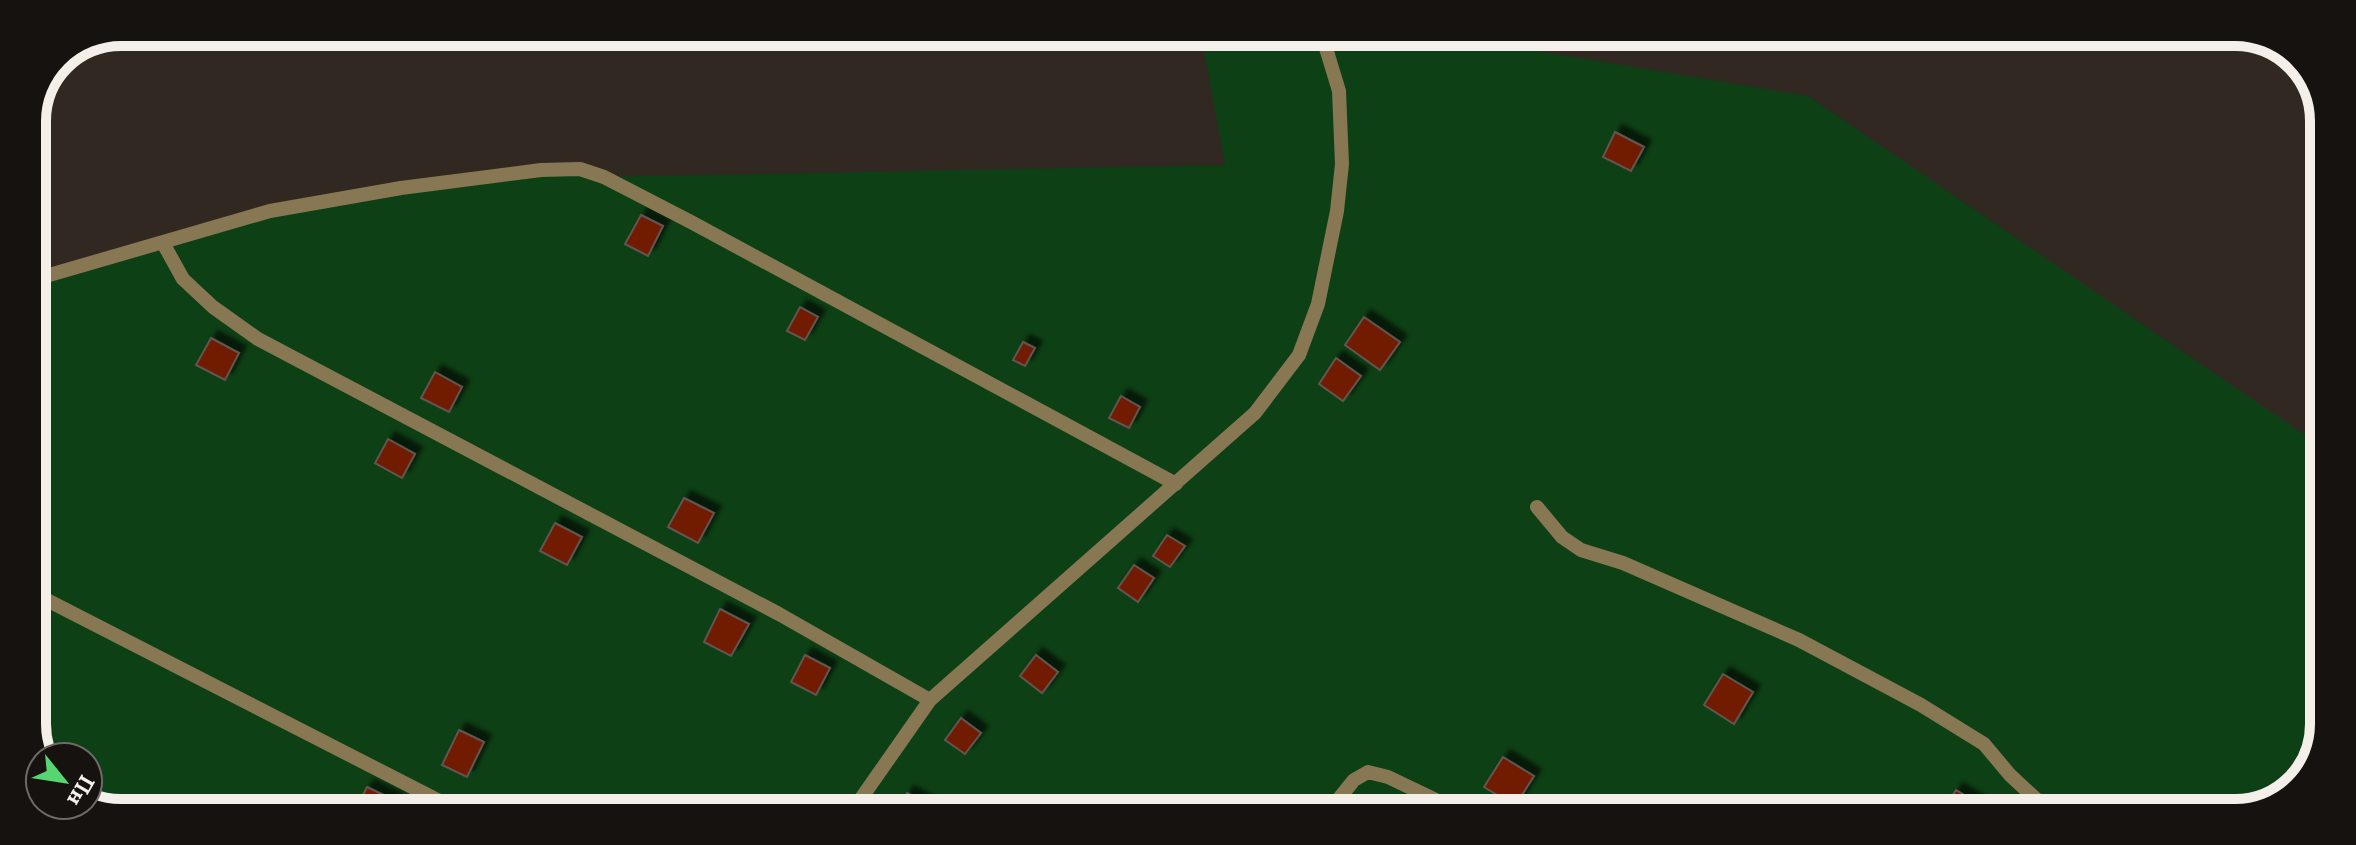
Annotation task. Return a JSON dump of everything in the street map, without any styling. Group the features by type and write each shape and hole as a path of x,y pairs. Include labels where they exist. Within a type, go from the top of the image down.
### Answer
{"lane":[{"path":"861,799 930,700 1255,413 1299,355 1318,304 1337,211 1342,164 1339,91 1325,46"},
{"path":"46,276 270,211 401,188 541,170 580,169 604,177 654,203 1176,484"},
{"path":"163,243 183,279 213,307 258,339 779,614 930,700"},
{"path":"1537,507 1562,537 1581,550 1623,563 1799,640 1921,705 1984,744 2010,775 2036,799"},
{"path":"46,600 435,799"},
{"path":"1339,799 1354,780 1368,772 1388,777 1434,799"}],"green space":[{"path":"1203,46 1508,46 1808,96 2310,438 2310,724 2306,748 2294,770 2277,786 2259,795 2235,799 121,799 104,796 104,741 49,741 46,729 46,276 270,211 541,170 605,177 1225,165"}],"building":[{"path":"1615,132 1644,147 1631,171 1603,157"},
{"path":"641,215 663,226 648,256 625,244"},
{"path":"800,307 818,317 805,340 787,331"},
{"path":"1364,317 1400,342 1380,370 1345,345"},
{"path":"211,338 239,353 225,380 196,365"},
{"path":"1023,342 1035,348 1025,366 1013,360"},
{"path":"1336,358 1361,376 1343,401 1319,384"},
{"path":"435,372 462,387 449,412 421,398"},
{"path":"1121,396 1140,407 1129,428 1109,418"},
{"path":"388,439 415,454 402,478 375,463"},
{"path":"684,498 714,513 698,543 668,527"},
{"path":"555,523 582,537 567,565 540,551"},
{"path":"1167,535 1185,546 1170,567 1153,556"},
{"path":"1134,565 1154,578 1138,602 1118,588"},
{"path":"720,609 749,624 731,656 704,642"},
{"path":"805,655 830,668 816,695 791,682"},
{"path":"1036,655 1058,672 1042,693 1020,676"},
{"path":"1723,674 1753,692 1734,724 1704,705"},
{"path":"961,718 981,733 965,754 945,740"},
{"path":"459,730 484,742 467,777 442,765"},
{"path":"1503,757 1534,776 1519,799 1504,799 1484,787"},
{"path":"367,787 392,799 361,799"},
{"path":"1956,790 1971,799 1950,799"},
{"path":"907,793 918,799 904,799"}]}
